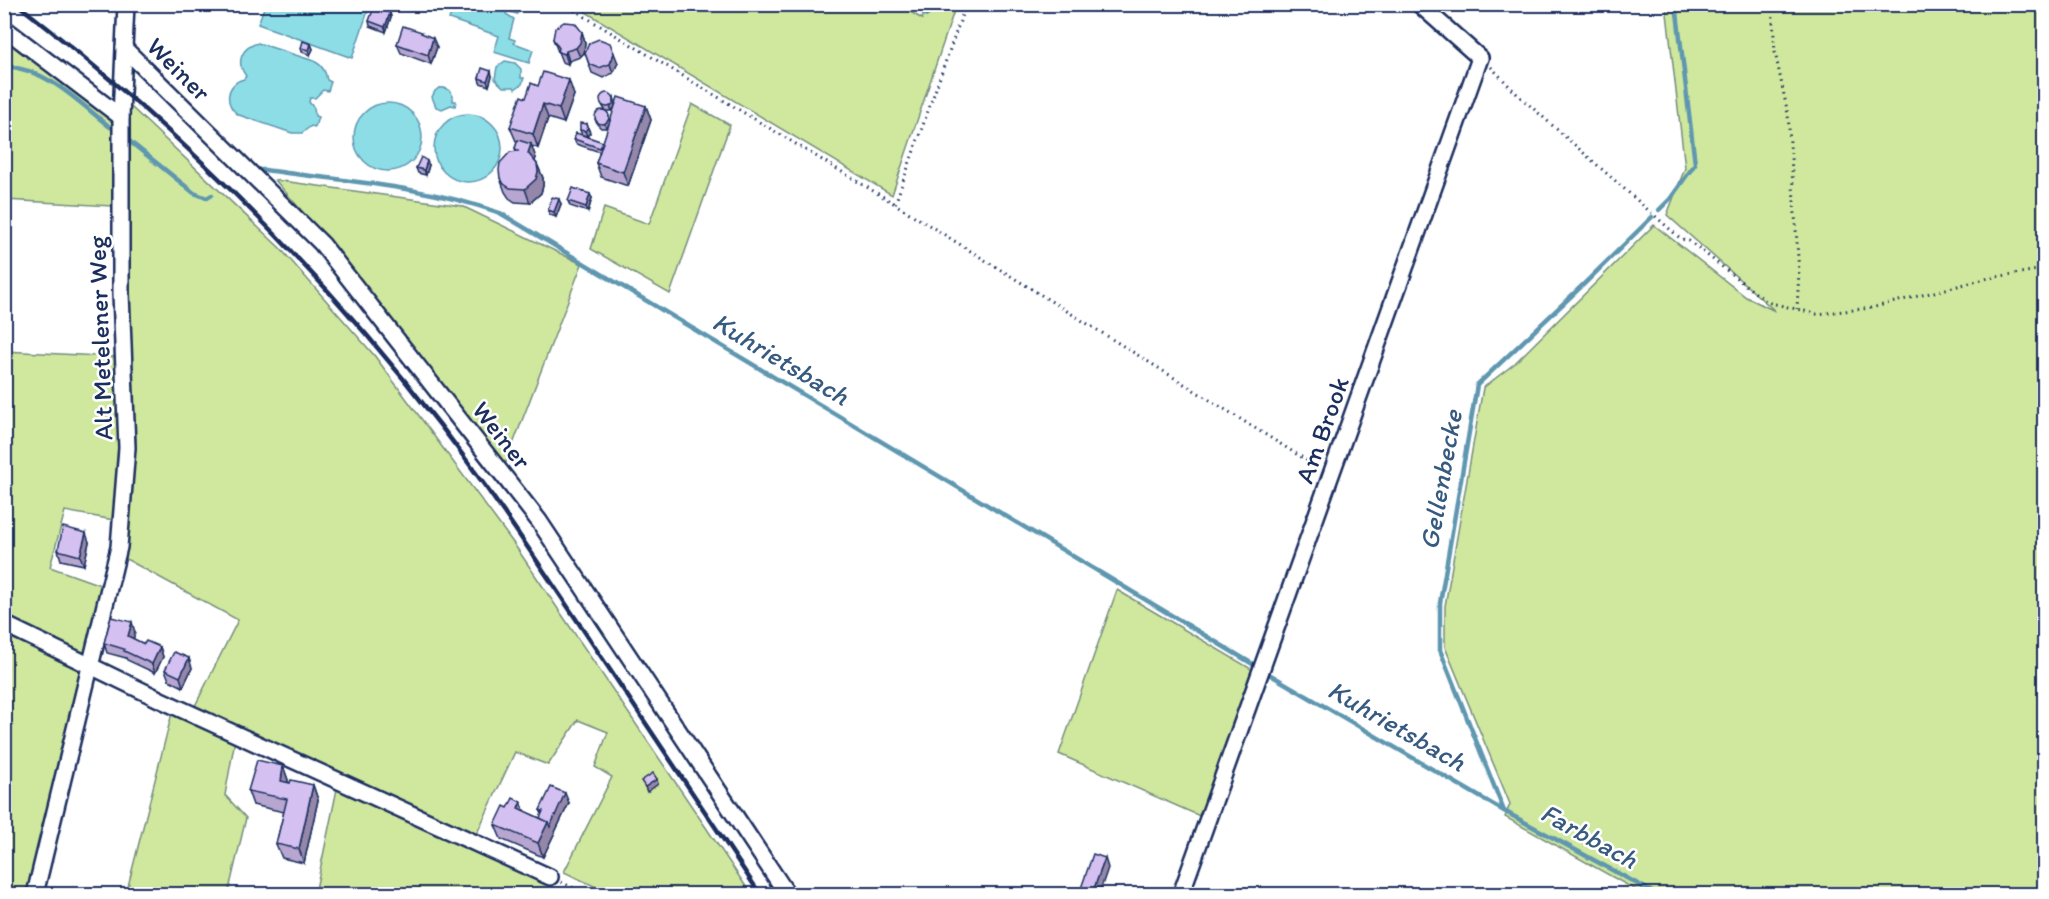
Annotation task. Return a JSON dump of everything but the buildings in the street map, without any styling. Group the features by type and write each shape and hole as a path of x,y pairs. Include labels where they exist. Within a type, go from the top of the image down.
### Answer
{"street":[{"name":"Alt Metelener Weg","path":"35,894 119,547 127,448 121,293 121,117 126,4"},
{"path":"1419,4 1480,58"},
{"path":"4,28 121,117"},
{"name":"Weiner","path":"124,48 322,244 546,531 787,894"},
{"name":"Am Brook","path":"1182,894 1480,58"},
{"path":"4,624 161,700 550,877"}],"path":[{"path":"564,4 896,204 1331,475"},
{"path":"896,204 966,4"},
{"path":"1772,4 1775,52 1788,114 1799,272 1797,309"},
{"path":"1480,58 1682,239 1696,246 1767,302 1817,314 1871,308 1989,278 2044,269"},
{"path":"550,877 586,894"}],"green space":[{"path":"898,4 922,19 927,5 956,5 892,195 574,5"},
{"path":"1666,5 2044,5 2044,894 1643,894 1505,817 1510,804 1445,647 1445,606 1483,388 1514,364 1654,225 1746,297 1775,311 1667,215 1685,168"},
{"path":"4,38 112,119 112,206 5,200"},
{"path":"692,104 730,125 670,294 591,249 604,208 649,224"},
{"path":"130,106 280,248 374,355 514,544 751,894 611,894 564,872 612,777 595,767 608,732 578,720 548,765 515,752 476,835 394,800 195,706 238,620 126,559 136,442 126,289"},
{"path":"275,180 462,206 582,264 505,465 337,252"},
{"path":"4,351 117,357 121,447 114,520 65,511 50,567 103,586 85,656 5,619"},
{"path":"1117,590 1253,670 1202,817 1059,754"},
{"path":"5,635 81,670 27,894 5,894"},
{"path":"172,713 235,740 225,795 246,818 228,894 126,894"},
{"path":"337,789 568,894 315,894"}],"water":[{"path":"265,4 370,5 352,58 258,24"},
{"path":"454,5 498,5 518,11 517,14 507,11 506,14 514,19 509,38 515,40 514,43 533,50 529,63 494,52 499,36 449,19"},
{"path":"258,43 314,61 323,69 327,80 331,82 328,91 323,90 315,98 310,98 309,102 314,108 315,116 318,117 315,127 311,126 302,133 292,133 239,115 230,106 230,90 246,76 241,66 242,56 248,48"},
{"path":"505,61 515,63 521,69 521,78 524,78 522,84 515,89 514,87 503,87 495,79 497,67"},
{"path":"439,88 450,91 453,101 456,101 455,106 451,105 442,109 436,107 432,97"},
{"path":"381,103 395,103 407,108 417,118 422,137 417,156 407,166 395,171 381,171 369,166 359,156 354,144 354,130 359,118 369,108"},
{"path":"461,114 475,114 487,119 497,129 502,148 497,167 487,177 475,182 461,182 449,177 439,167 434,155 434,141 439,129 449,119"}],"waterway":[{"path":"909,4 927,15"},
{"name":"Gellenbecke","path":"1659,210 1670,199 1695,164 1676,4"},
{"name":"Kuhrietsbach","path":"4,66 35,73 62,88 110,127"},
{"name":"Kuhrietsbach","path":"128,140 194,193 207,198 212,195"},
{"name":"Kuhrietsbach","path":"255,170 414,190 500,213 1256,666"},
{"name":"Gellenbecke","path":"1504,811 1440,650 1440,603 1477,385 1652,217"},
{"name":"Kuhrietsbach","path":"1269,674 1504,811 1656,894"}],"railway":[{"path":"17,4 133,99 242,201 345,310 393,367 440,425 496,501 760,894"}],"water label":[{"name":"Farbbach","path":"1589,836"}]}
